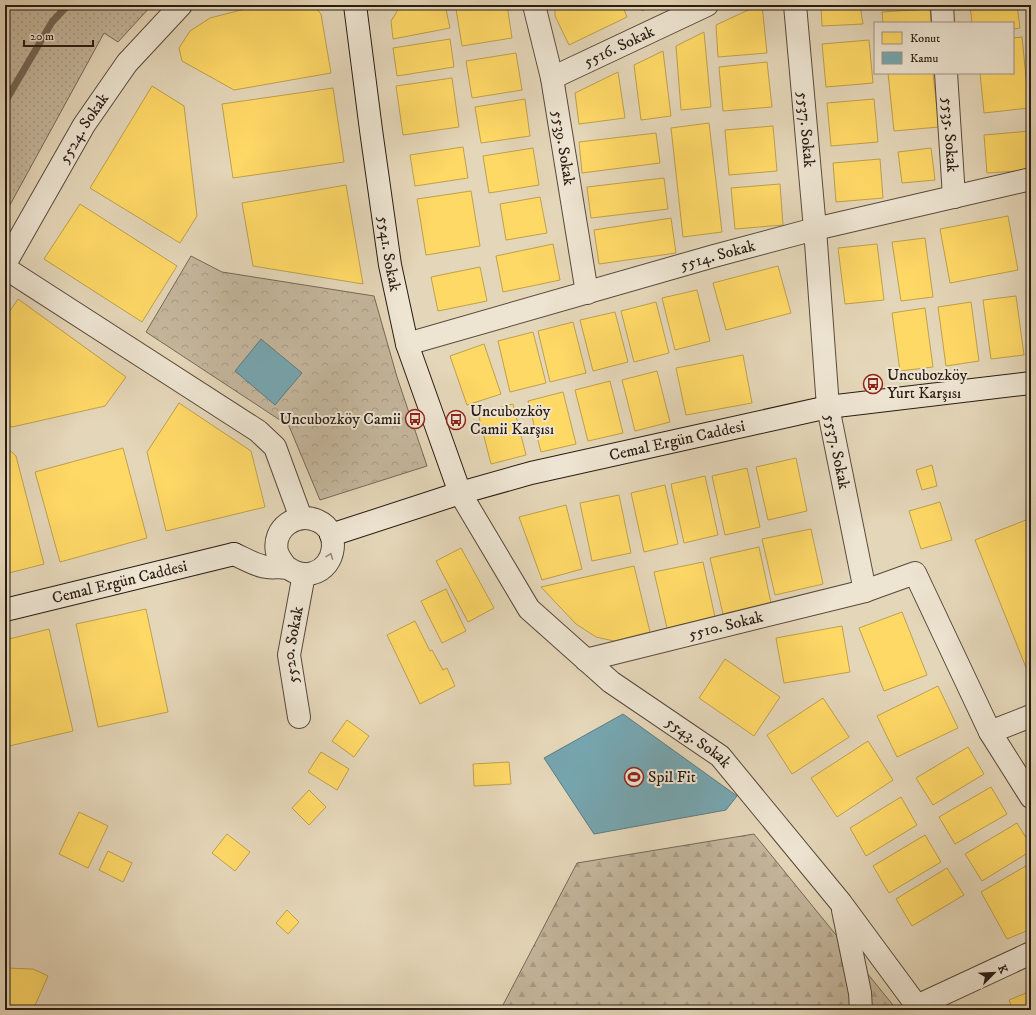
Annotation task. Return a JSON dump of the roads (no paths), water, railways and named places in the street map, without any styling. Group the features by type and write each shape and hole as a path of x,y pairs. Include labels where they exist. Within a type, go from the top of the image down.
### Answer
{"street":[{"name":"5524. Sokak","path":"5,264 88,119 127,63 181,5"},
{"name":"5541. Sokak","path":"355,5 390,265 407,344 460,493"},
{"name":"5539. Sokak","path":"534,5 552,78 587,293"},
{"name":"5516. Sokak","path":"552,78 707,5"},
{"name":"5537. Sokak","path":"795,5 815,230 828,407 865,591"},
{"path":"942,5 943,22"},
{"name":"5535. Sokak","path":"946,74 954,197"},
{"name":"5514. Sokak","path":"407,344 714,256 815,230 1031,180"},
{"path":"5,268 258,431 275,446 301,518"},
{"name":"Cemal Ergün Caddesi","path":"331,535 460,493 531,472 828,407 1031,383"},
{"name":"5543. Sokak","path":"460,493 529,609 611,682 720,756 841,903 919,1008"},
{"path":"234,554 263,567 296,571 313,573 322,569 328,562 333,549 331,535 320,521 310,518 292,520 279,534 277,552 281,560 296,571"},
{"name":"Cemal Ergün Caddesi","path":"5,610 234,554 277,542"},
{"name":"5520. Sokak","path":"296,571 290,655 298,717"},
{"path":"865,591 915,574 990,732 1031,797"},
{"name":"5510. Sokak","path":"586,660 865,591"},
{"path":"990,732 1031,716"},
{"path":"841,903 860,993 861,1010"},
{"path":"919,1008 1031,953"}],"waterway":[{"path":"5,102 52,22 68,5"}],"place":[{"name":"Uncubozköy Yurt Karşısı","path":"873,384"},
{"name":"Uncubozköy Camii","path":"415,419"},
{"name":"Uncubozköy Camii Karşısı","path":"456,420"},
{"name":"Spil Fit","path":"634,777"}]}
